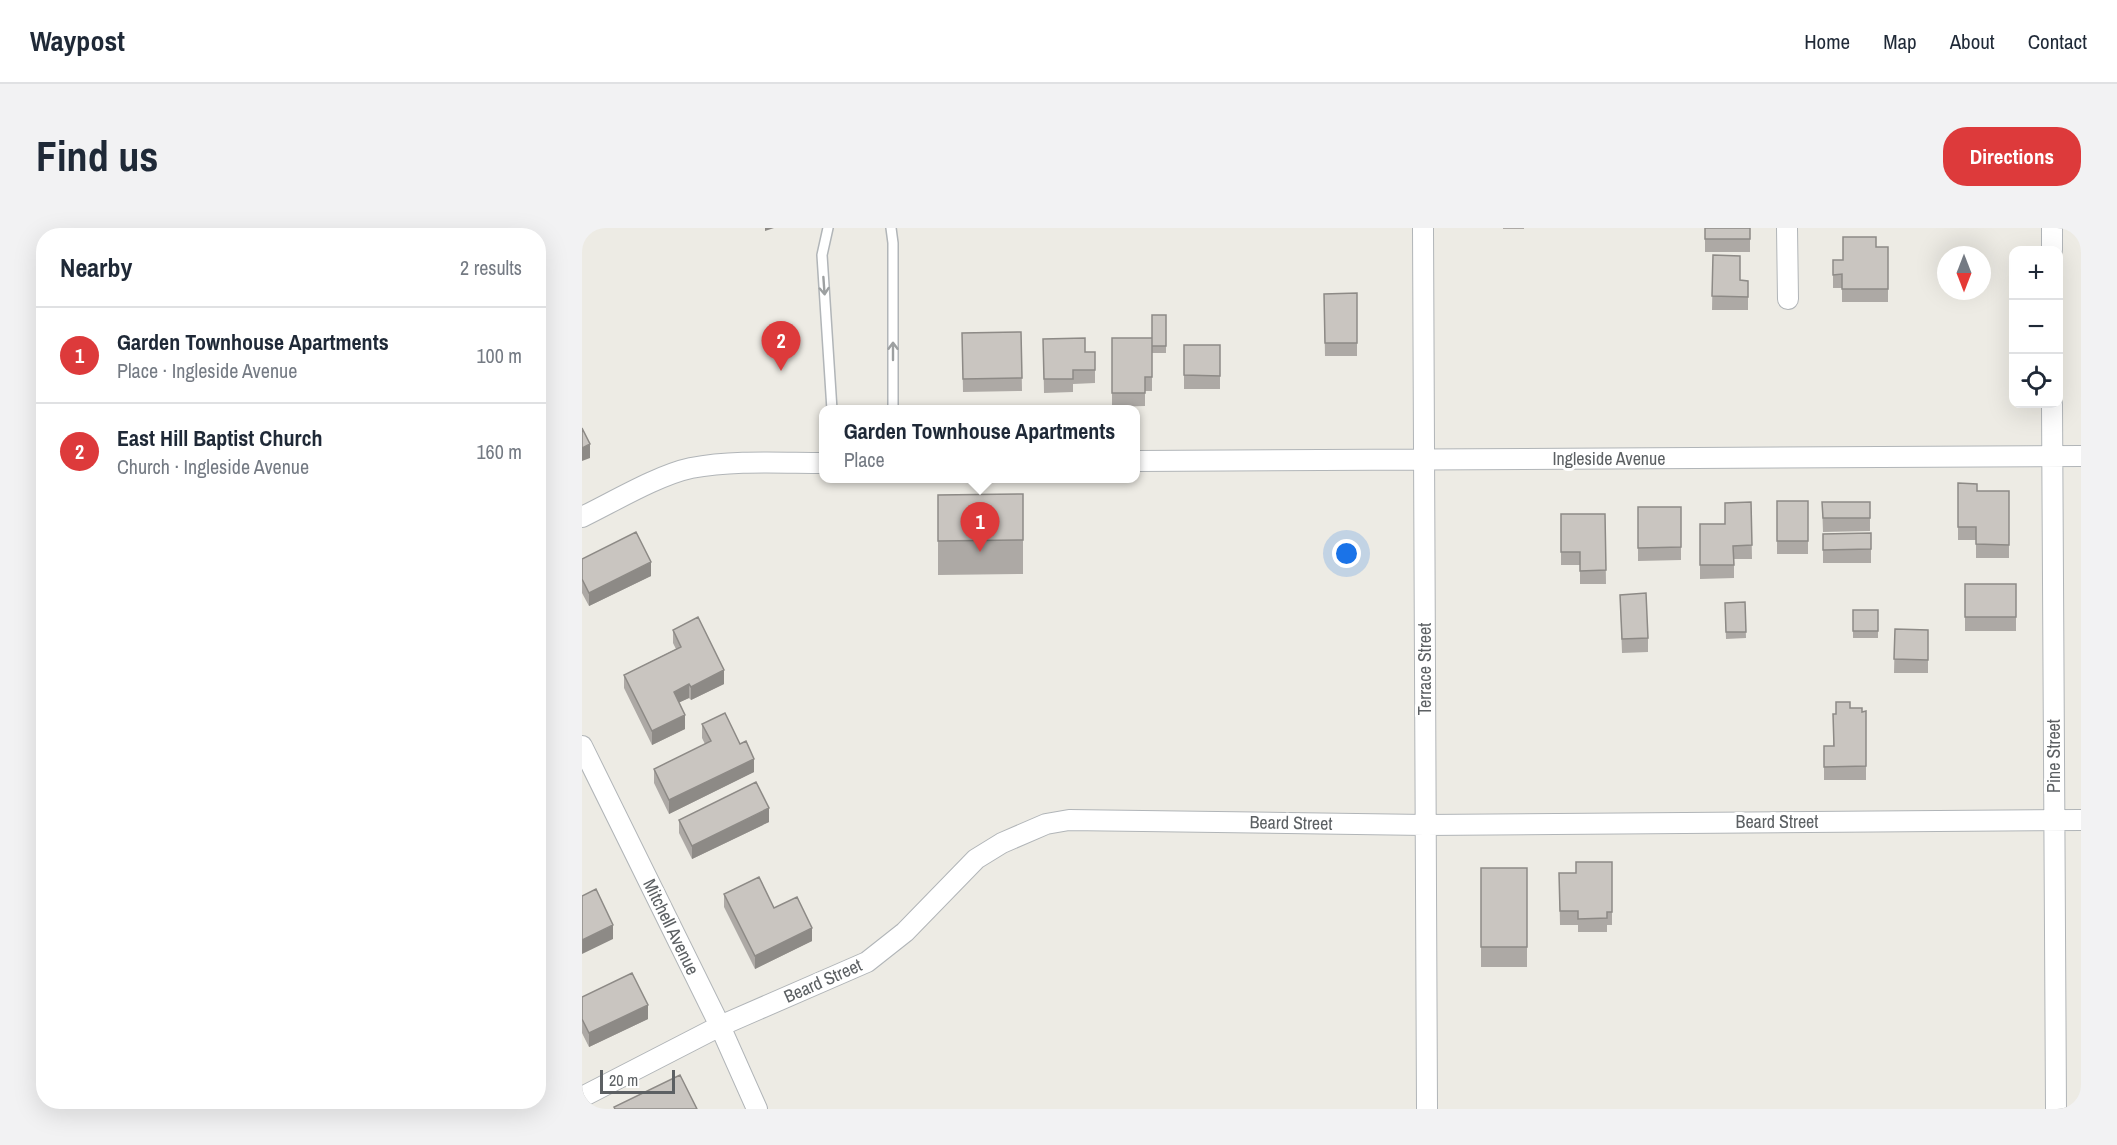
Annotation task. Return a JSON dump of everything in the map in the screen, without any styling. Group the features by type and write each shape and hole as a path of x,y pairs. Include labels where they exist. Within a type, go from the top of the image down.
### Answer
{"street":[{"name":"Terrace Street","path":"1423,228 1427,1109"},
{"path":"1787,228 1788,299"},
{"path":"2052,228 2052,246"},
{"name":"Pine Street","path":"2052,408 2056,1109"},
{"name":"Ingleside Avenue","path":"1140,461 2081,456"},
{"path":"582,517 652,483 689,469 728,463 819,463"},
{"name":"Mitchell Avenue","path":"582,746 720,1026 757,1109"},
{"name":"Beard Street","path":"582,1097 720,1026 867,962 905,932 976,859 1002,843 1046,824 1070,820 1425,825 2081,820"}],"lane":[{"path":"828,228 822,255 832,405"},
{"path":"891,228 893,243 892,405"}],"building":[{"path":"1705,228 1750,228 1750,239 1705,239"},
{"path":"1843,237 1876,237 1876,247 1888,247 1888,289 1842,289 1842,274 1833,275 1833,260 1843,260"},
{"path":"1713,255 1740,256 1740,280 1748,281 1748,297 1712,296"},
{"path":"1357,293 1357,343 1325,343 1324,294"},
{"path":"1152,315 1166,315 1166,346 1152,346"},
{"path":"1021,332 1022,378 963,379 962,333"},
{"path":"1085,338 1085,352 1095,352 1095,370 1073,370 1073,379 1044,379 1043,339"},
{"path":"1112,338 1152,338 1152,377 1145,377 1145,393 1112,393"},
{"path":"1184,345 1220,345 1220,376 1184,375"},
{"path":"582,428 590,444 582,448"},
{"path":"1958,483 1977,484 1977,491 2009,491 2009,545 1976,544 1976,527 1958,527"},
{"path":"1023,494 1023,540 938,541 938,495"},
{"path":"1777,501 1808,501 1808,541 1777,541"},
{"path":"1751,502 1752,545 1733,546 1734,565 1700,565 1700,524 1725,524 1725,503"},
{"path":"1822,502 1870,502 1870,518 1823,518"},
{"path":"1638,507 1681,507 1681,547 1638,548"},
{"path":"1561,514 1605,514 1606,570 1580,571 1580,552 1561,552"},
{"path":"636,532 651,562 589,593 582,579 582,559"},
{"path":"1871,533 1871,549 1823,550 1823,534"},
{"path":"1965,584 2016,584 2016,617 1965,617"},
{"path":"1646,593 1648,638 1622,639 1620,595"},
{"path":"1745,602 1746,632 1726,632 1725,603"},
{"path":"1853,610 1878,610 1878,631 1853,631"},
{"path":"698,617 724,670 691,687 689,684 674,692 685,715 652,731 624,675 681,647 673,630"},
{"path":"1895,629 1928,630 1928,660 1894,659"},
{"path":"1836,702 1850,702 1850,708 1862,708 1862,712 1866,711 1866,766 1824,767 1824,746 1834,746 1833,714 1836,714"},
{"path":"725,713 740,744 746,741 754,759 669,800 654,769 711,741 702,724"},
{"path":"756,782 769,808 692,846 679,820"},
{"path":"1576,862 1612,862 1612,912 1607,912 1607,918 1578,919 1578,911 1560,911 1559,873 1576,873"},
{"path":"1481,868 1527,868 1527,947 1481,947"},
{"path":"759,877 774,908 797,897 812,928 755,956 724,894"},
{"path":"596,889 613,925 582,940 582,896"},
{"path":"632,973 648,1005 589,1033 582,1019 582,997"},
{"path":"680,1075 697,1109 615,1109 614,1107"}],"place":[{"name":"East Hill Baptist Church","path":"781,371"},
{"name":"Garden Townhouse Apartments","path":"980,552"}]}
